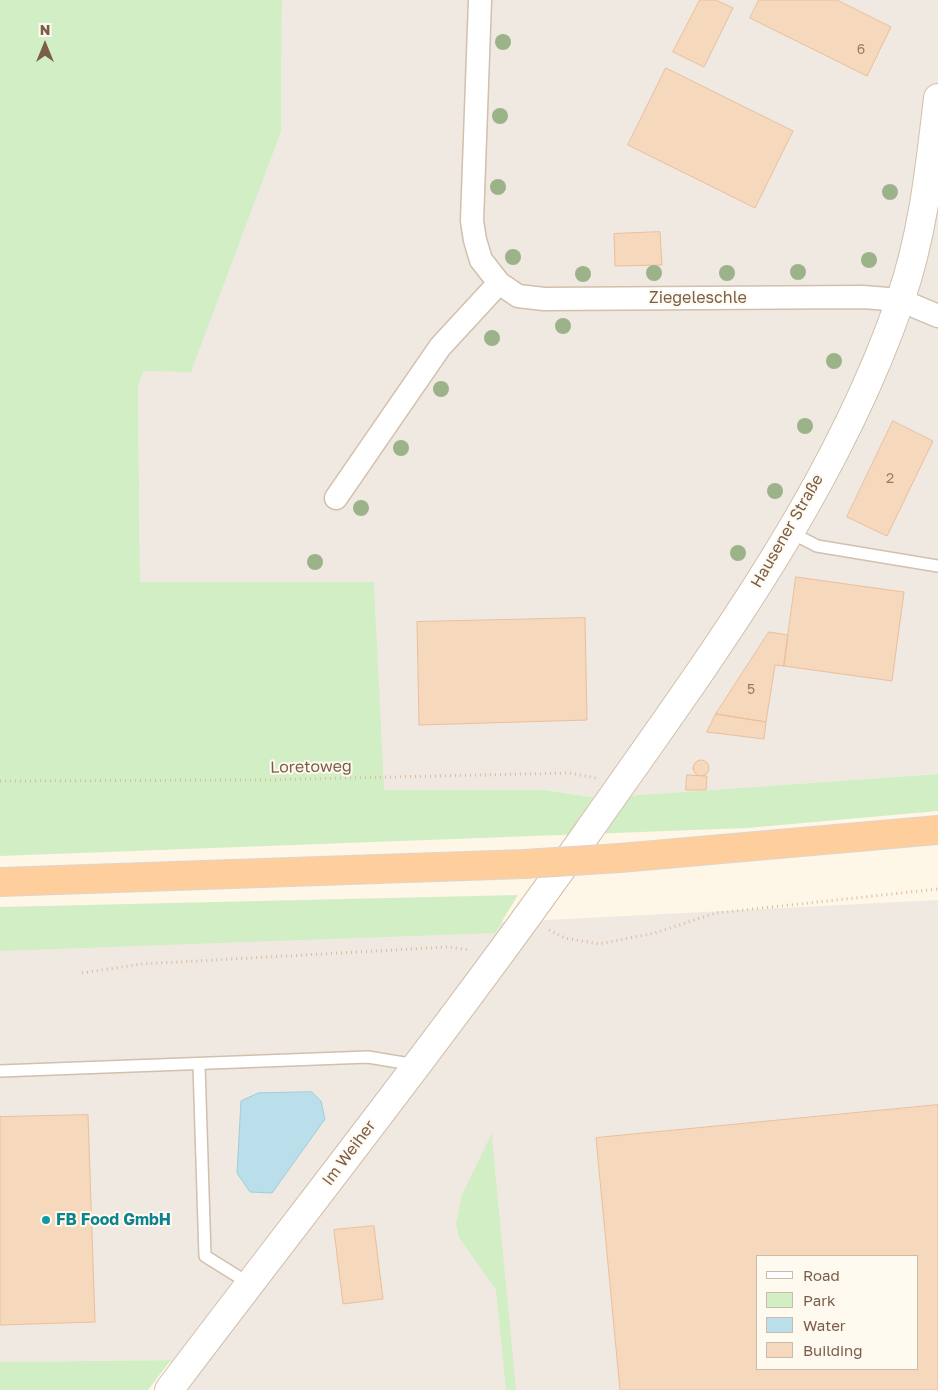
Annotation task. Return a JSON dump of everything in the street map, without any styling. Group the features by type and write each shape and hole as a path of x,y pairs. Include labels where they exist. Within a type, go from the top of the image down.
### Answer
{"highway":[{"path":"0,882 524,864 620,858 938,830"}],"street":[{"name":"Ziegeleschle","path":"474,0 480,0 472,221 482,260 499,283 518,296 544,299 863,297 900,300 938,316"},
{"name":"Hausener Straße","path":"529,915 727,634 807,501 858,402 900,300 925,210 938,98"},
{"path":"336,498 440,347 499,283"},
{"name":"Im Weiher","path":"169,1390 529,915"}],"lane":[{"path":"788,532 817,546 938,566"},
{"path":"0,1071 199,1065 368,1057 416,1066"},
{"path":"199,1065 205,1256 250,1284"}],"path":[{"name":"Loretoweg","path":"0,781 261,780 569,773 600,779 618,790"},
{"path":"529,915 542,927 565,938 599,944 655,933 716,913 938,889"},
{"path":"82,973 142,964 448,947"}],"shaded area":[{"path":"282,0 938,0 938,774 596,798 546,790 383,790 374,582 140,582 138,385 144,371 191,371 281,132"},
{"path":"938,900 938,1390 177,1390 170,1360 0,1362 0,948"}],"green space":[{"path":"0,0 282,0 281,132 191,372 144,371 138,385 140,582 374,582 384,790 546,790 596,798 938,774 938,811 747,828 0,856"},
{"path":"518,895 495,933 0,951 0,907"},
{"path":"492,1133 516,1390 506,1390 496,1290 459,1237 456,1224 462,1195"},
{"path":"171,1360 148,1390 0,1390 0,1362"}],"water":[{"path":"312,1092 321,1101 325,1119 272,1193 250,1192 237,1173 241,1101 258,1093"}],"building":[{"path":"700,0 716,0 733,8 704,67 673,52"},
{"path":"759,0 837,0 891,27 867,76 750,18"},
{"path":"666,68 793,131 755,208 628,145"},
{"path":"660,232 662,265 615,266 614,234"},
{"path":"893,421 933,441 887,536 847,517"},
{"path":"796,577 904,592 892,681 784,666"},
{"path":"585,618 587,720 419,725 417,622"},
{"path":"769,632 788,635 784,666 775,665 766,722 716,714"},
{"path":"716,714 766,722 764,739 707,732"},
{"path":"698,760 704,760 709,765 707,774 698,776 693,771 693,765"},
{"path":"687,775 707,776 706,790 686,790"},
{"path":"938,1105 938,1390 620,1390 596,1138"},
{"name":"FB Food GmbH","path":"88,1115 95,1322 0,1325 0,1117"},
{"path":"374,1226 383,1299 343,1304 334,1230"}],"place":[{"name":"FB Food GmbH","path":"46,1220"}]}
